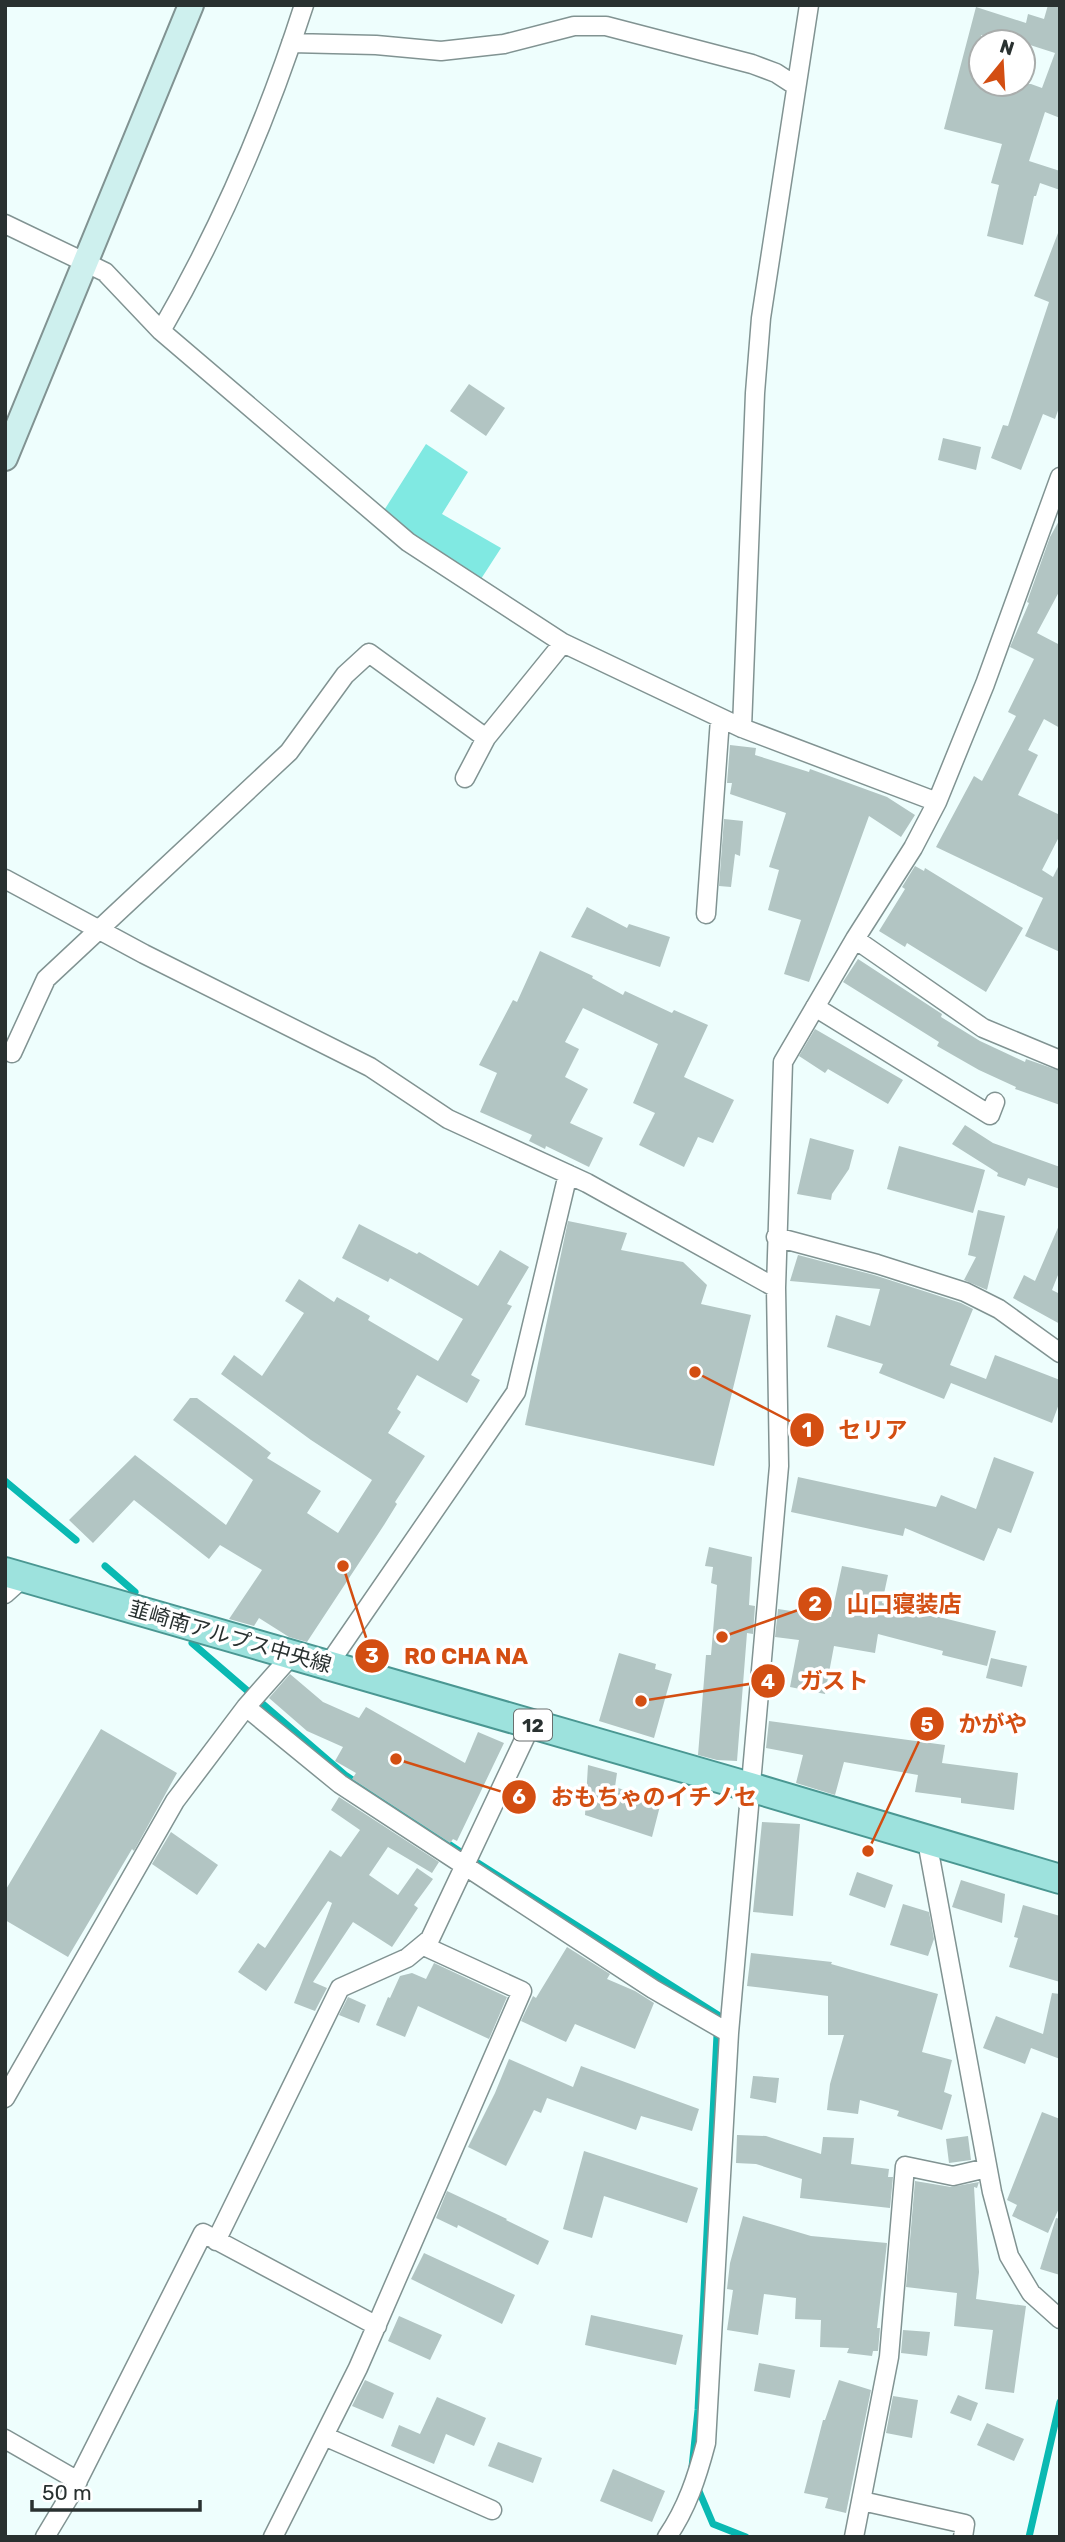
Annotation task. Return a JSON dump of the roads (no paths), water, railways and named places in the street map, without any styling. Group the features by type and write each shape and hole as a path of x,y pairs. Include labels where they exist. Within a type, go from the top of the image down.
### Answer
{"main road":[{"name":"韮崎南アルプス中央線","path":"12,1581 328,1665 1060,1879"}],"street":[{"path":"5,458 191,5"},
{"path":"161,331 230,196 292,43 304,5"},
{"path":"741,729 755,393 761,318 809,5"},
{"path":"292,43 376,45 441,51 504,44 574,26 606,26 752,64 775,73 796,86"},
{"path":"5,224 105,272 161,331 408,542 563,643 741,729 937,802"},
{"path":"667,2537 680,2518 694,2485 706,2443 722,2029 750,1787 779,1466 776,1237 783,1062 855,939 913,848 937,802 985,684 1060,477"},
{"path":"465,778 486,738 563,643"},
{"path":"12,1054 46,979 289,752 345,675 369,653 486,738"},
{"path":"706,914 720,719"},
{"path":"5,879 99,930 370,1067 448,1119 568,1174 776,1288"},
{"path":"855,939 983,1028 1060,1060"},
{"path":"816,1007 990,1115 995,1101"},
{"path":"328,1665 516,1392 568,1174"},
{"path":"776,1237 877,1264 965,1292 999,1308 1060,1353"},
{"path":"5,2098 175,1801 247,1706 292,1656"},
{"path":"247,1706 340,1783 468,1859 653,1989 722,2029"},
{"path":"216,2241 340,1988 407,1958 430,1939 531,1725"},
{"path":"928,1841 987,2168 1009,2256 1031,2293 1060,2319"},
{"path":"273,2537 377,2326 522,1991 424,1946"},
{"path":"854,2537 889,2357 905,2166 953,2176 987,2168"},
{"path":"45,2537 78,2481 203,2233 377,2326"},
{"path":"324,2436 492,2510"},
{"path":"5,2439 78,2481"},
{"path":"862,2501 965,2524 963,2537"}],"waterway":[{"path":"5,1481 76,1540"},
{"path":"105,1566 135,1592"},
{"path":"192,1643 345,1775 459,1851 718,2015 698,2410 692,2467"},
{"path":"1029,2537 1060,2402"},
{"path":"696,2484 713,2524 746,2537"}],"place":[{"name":"セリア","path":"695,1372"},
{"name":"RO CHA NA","path":"343,1566"},
{"name":"山口寝装店","path":"722,1637"},
{"name":"ガスト","path":"641,1701"},
{"name":"おもちゃのイチノセ","path":"396,1759"},
{"name":"かがや","path":"868,1851"}]}
